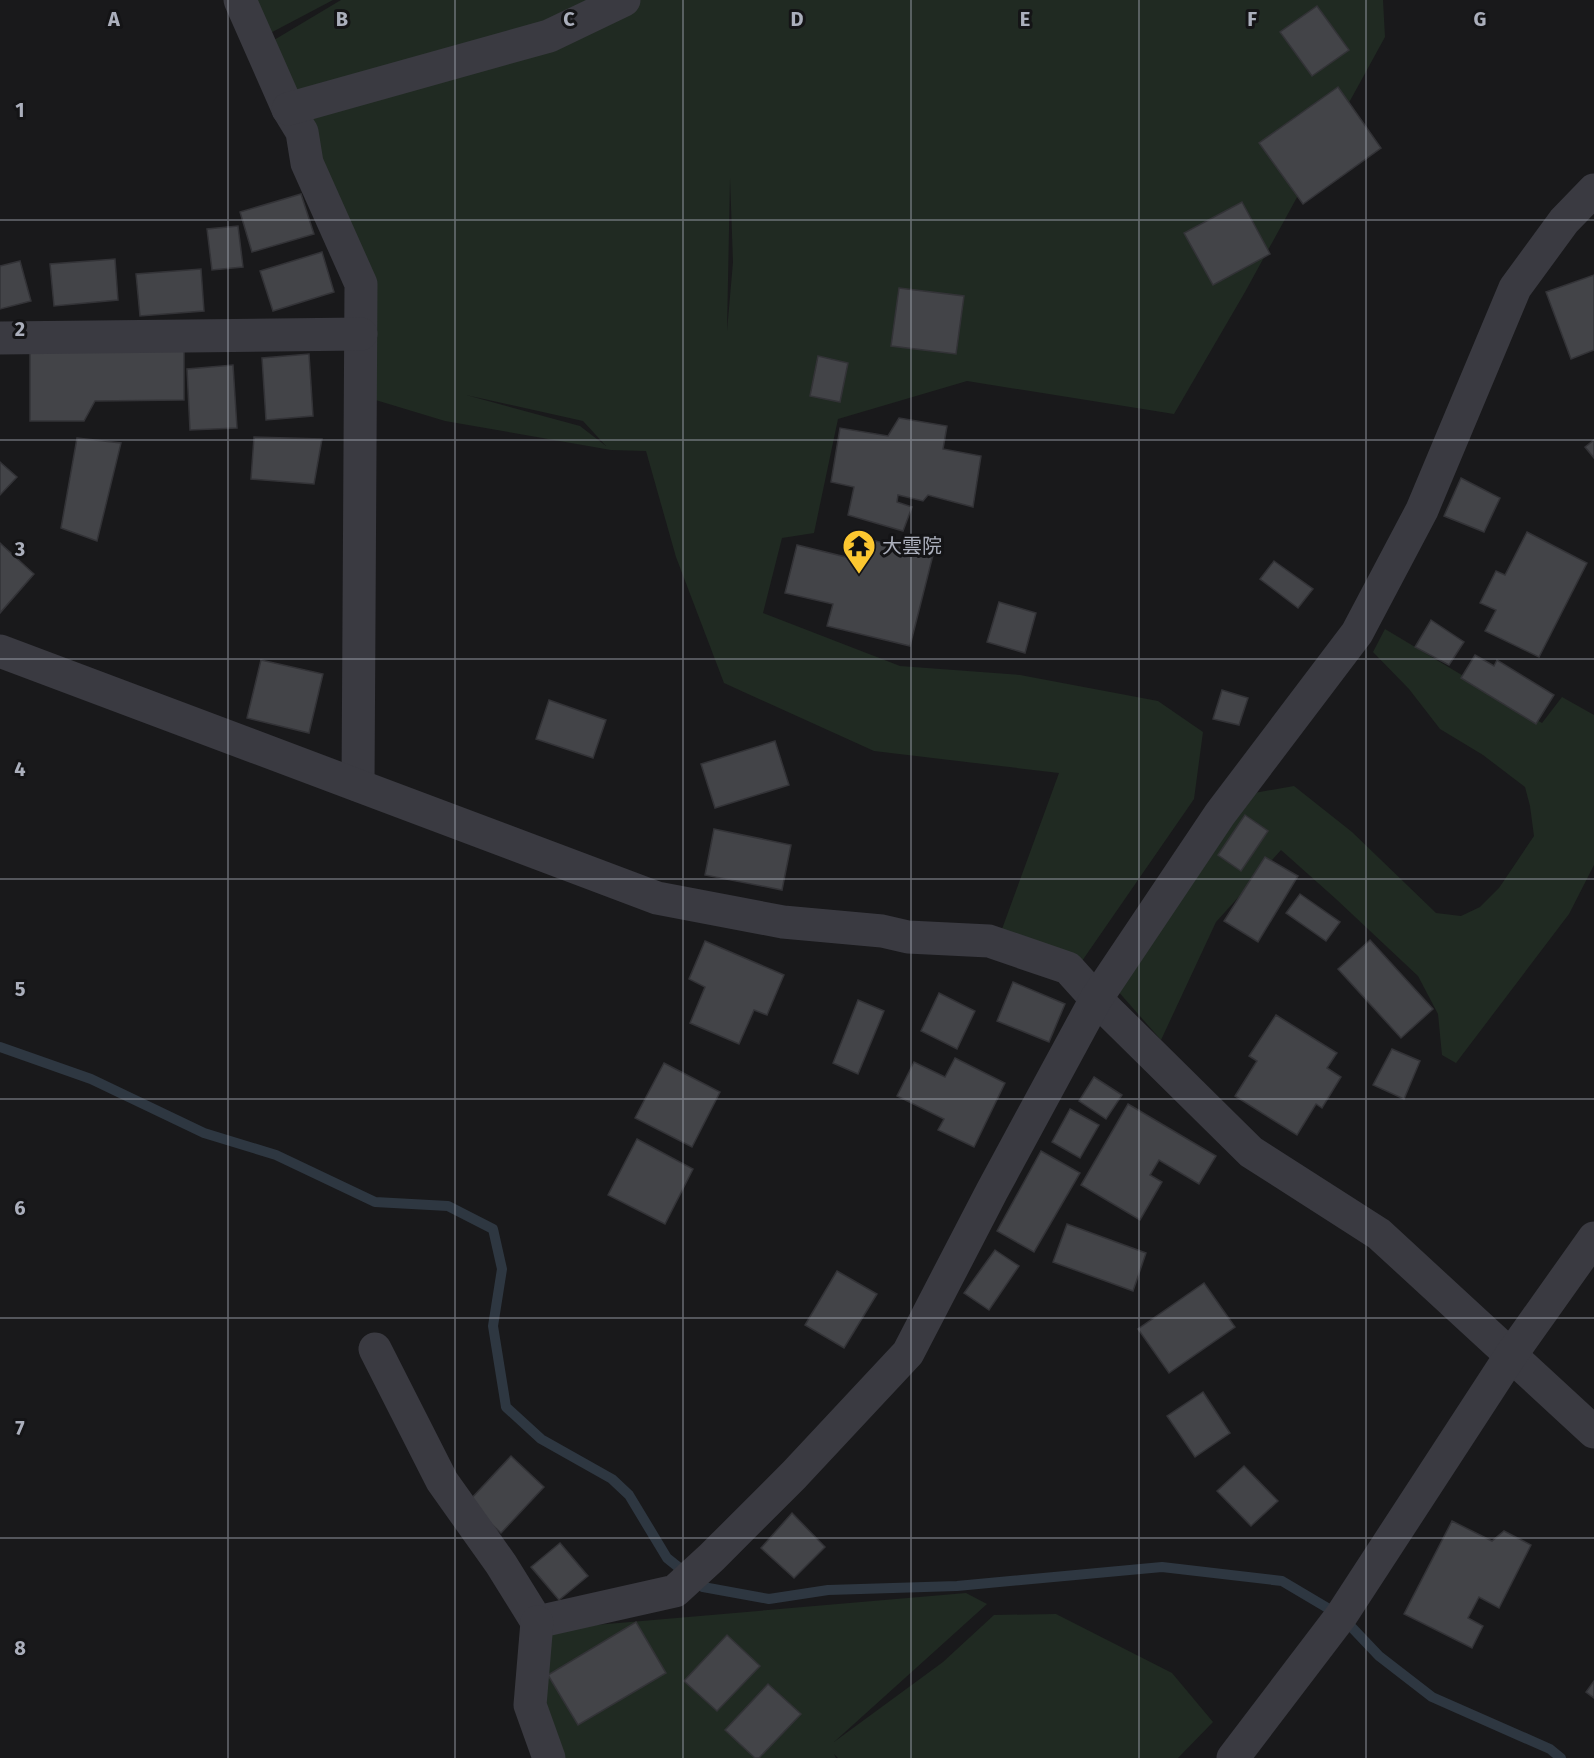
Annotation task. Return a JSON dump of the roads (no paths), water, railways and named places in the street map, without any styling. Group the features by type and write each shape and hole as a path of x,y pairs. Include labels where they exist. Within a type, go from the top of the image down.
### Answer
{"street":[{"path":"240,0 288,109 302,132 307,163 361,284 358,785"},
{"path":"288,109 549,36 624,0"},
{"path":"537,1622 675,1591 794,1475 908,1353 1096,999 1220,814 1357,633 1422,510 1515,288 1564,221 1594,190"},
{"path":"0,338 361,334"},
{"path":"0,651 657,898 783,922 882,931 908,937 989,941 1068,968 1096,999 1251,1152 1379,1234 1594,1432"},
{"path":"1233,1758 1341,1616 1511,1355 1594,1238"},
{"path":"375,1349 442,1481 501,1564 537,1622 530,1705 549,1758"}],"waterway":[{"path":"0,1047 91,1079 204,1133 276,1155 375,1202 448,1206 493,1229 502,1269 493,1326 506,1407 541,1439 612,1479 629,1495 667,1558 703,1587 769,1599 828,1590 957,1586 1162,1567 1282,1581 1341,1616 1379,1656 1432,1697 1550,1749 1561,1758"}],"place":[{"name":"大雲院","path":"859,575"}]}
